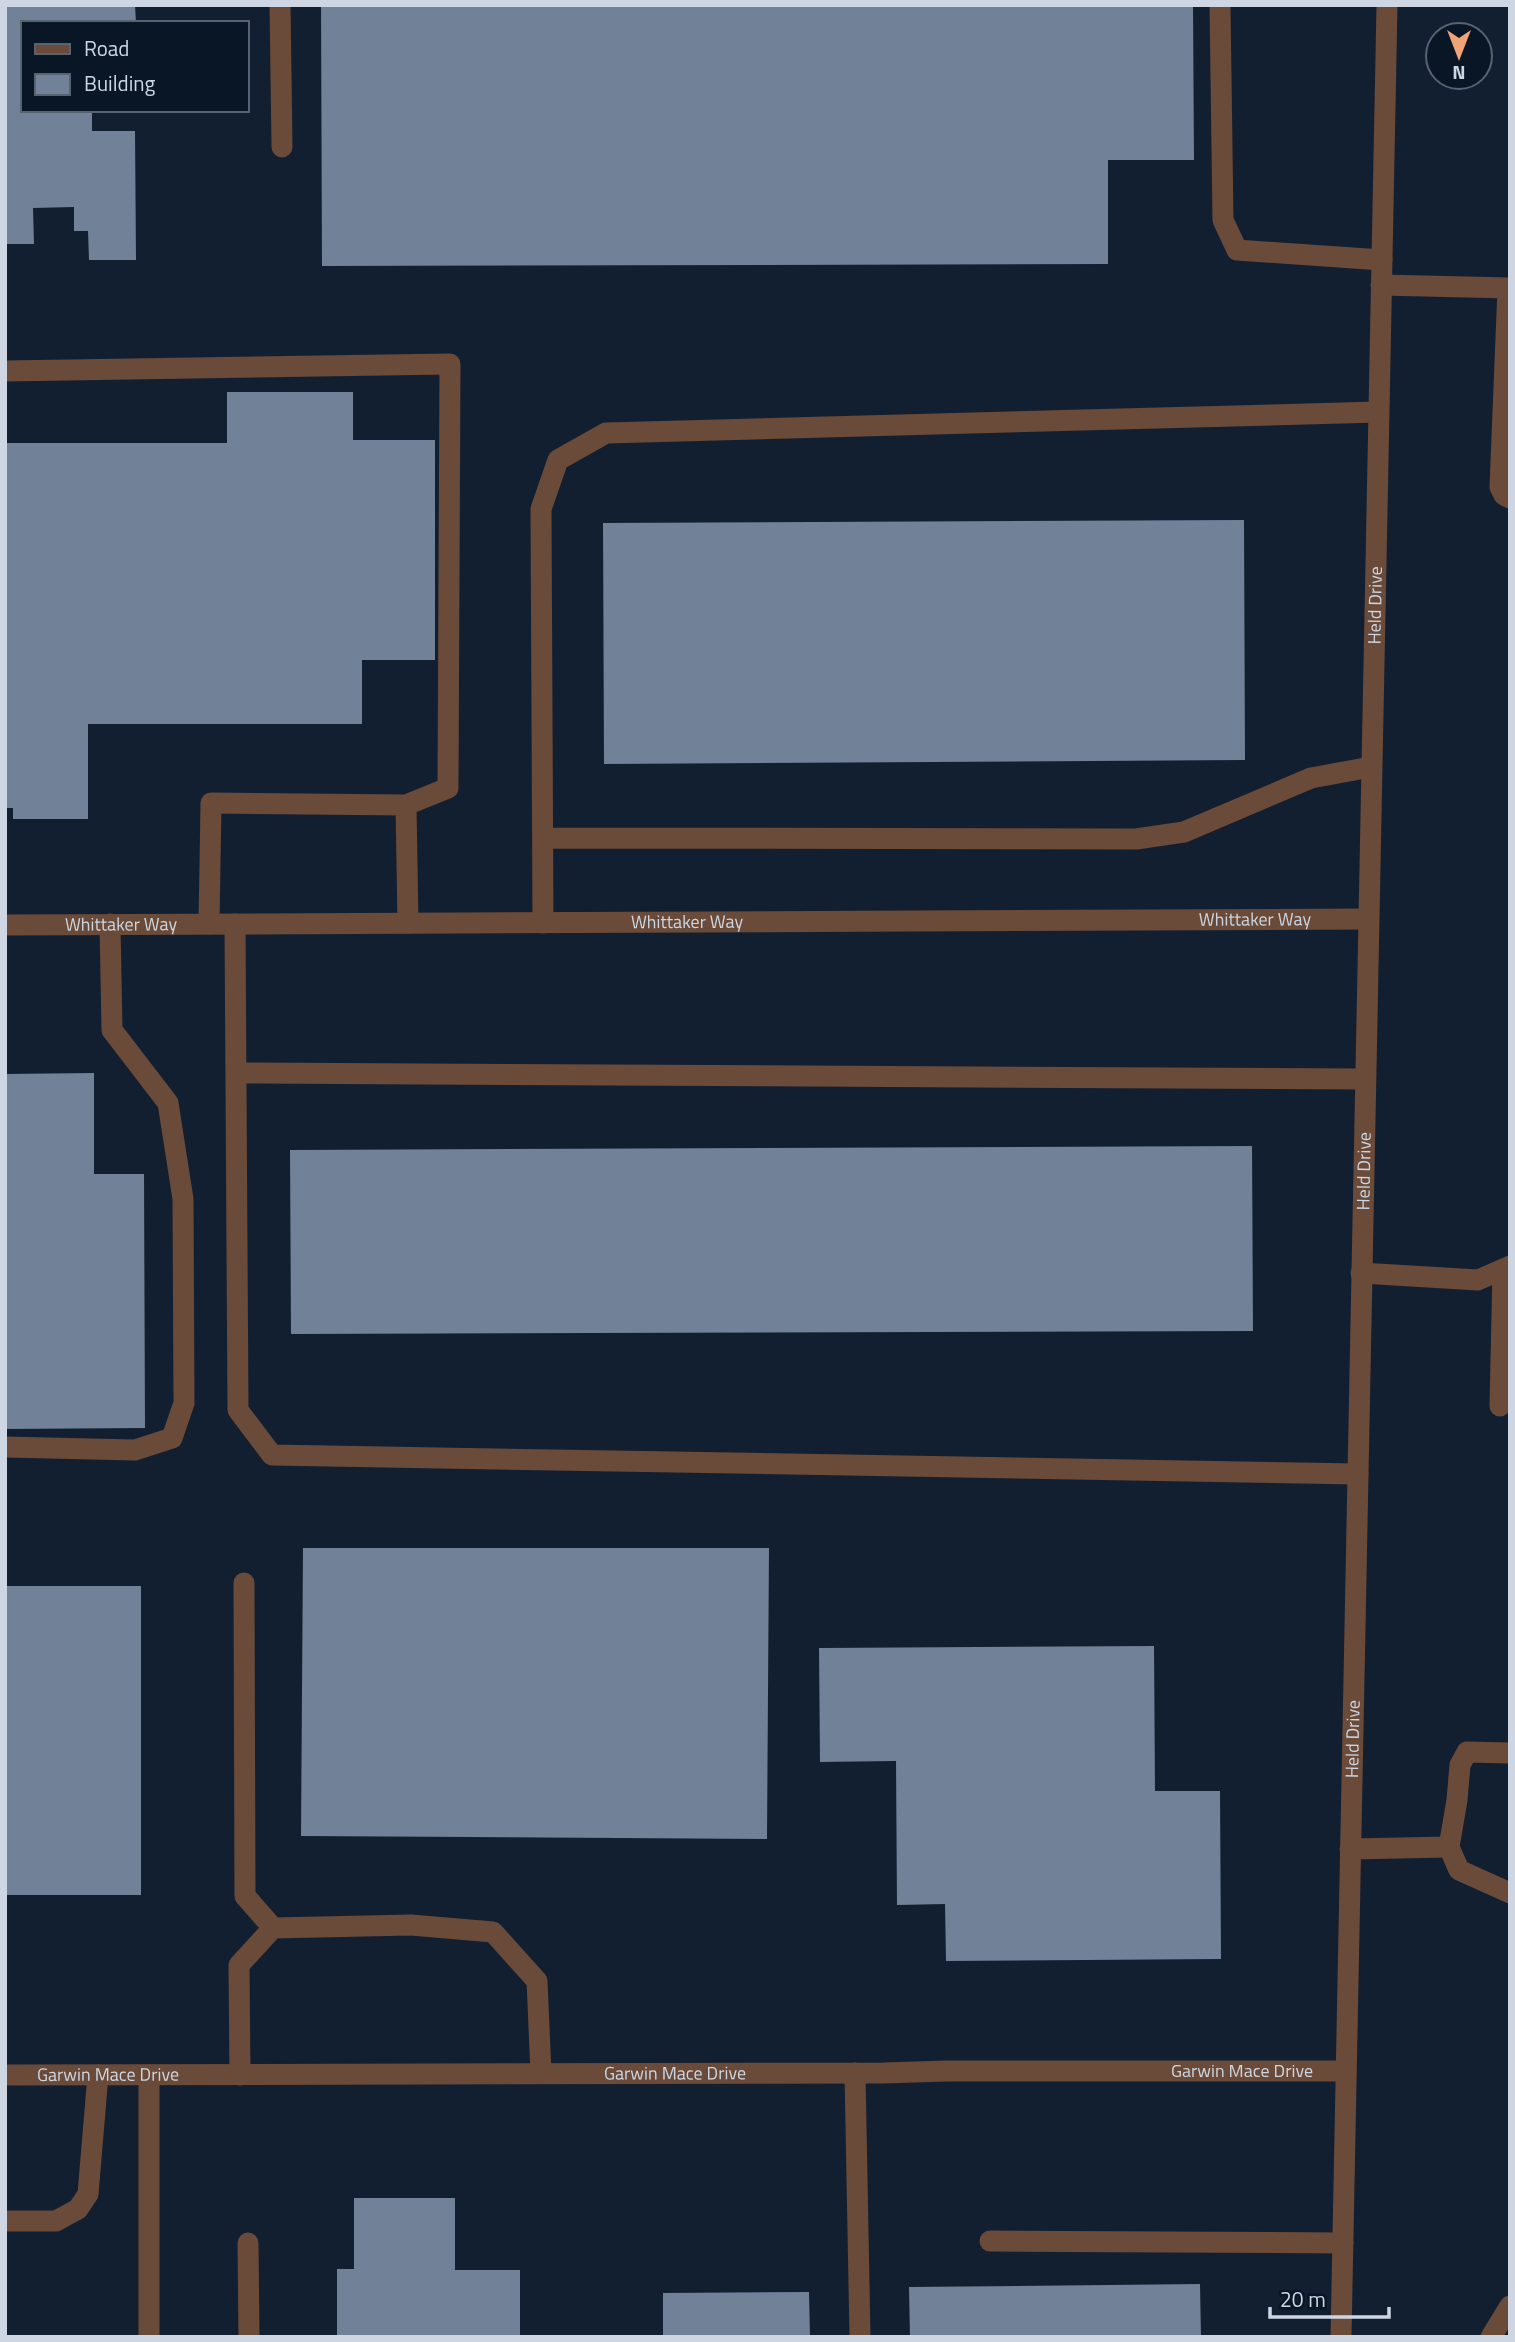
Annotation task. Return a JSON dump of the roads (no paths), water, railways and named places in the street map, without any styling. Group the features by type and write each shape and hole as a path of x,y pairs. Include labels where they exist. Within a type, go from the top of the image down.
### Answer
{"street":[{"path":"280,5 282,146"},
{"path":"1220,5 1223,220 1237,250 1382,260"},
{"name":"Held Drive","path":"1341,2337 1387,5"},
{"path":"1381,285 1509,288 1500,487 1504,495 1510,498"},
{"path":"5,370 450,364 448,788 406,805 211,803 209,925"},
{"path":"543,923 541,509 558,460 606,433 1378,412"},
{"path":"543,838 1136,839 1184,832 1311,778 1371,767"},
{"path":"406,805 408,923"},
{"name":"Whittaker Way","path":"5,925 1368,919"},
{"path":"5,1447 135,1450 172,1438 184,1403 183,1199 179,1171 168,1103 112,1030 110,925"},
{"path":"235,925 238,1410 272,1455 1357,1474"},
{"path":"236,1073 1365,1079"},
{"path":"1361,1273 1478,1280 1506,1267 1500,1406"},
{"path":"244,1583 245,1896 273,1928"},
{"path":"1510,1754 1468,1752 1460,1765 1449,1847 1459,1870 1510,1894"},
{"path":"1350,1849 1449,1847"},
{"path":"240,2075 239,1965 273,1928 411,1925 493,1932 537,1980 541,2073"},
{"name":"Garwin Mace Drive","path":"5,2074 1346,2071"},
{"path":"855,2073 860,2337"},
{"path":"5,2221 56,2221 79,2209 88,2194 98,2075"},
{"path":"149,2075 149,2337"},
{"path":"990,2241 1343,2243"},
{"path":"248,2243 248,2337"},
{"path":"1491,2337 1510,2306"}]}
